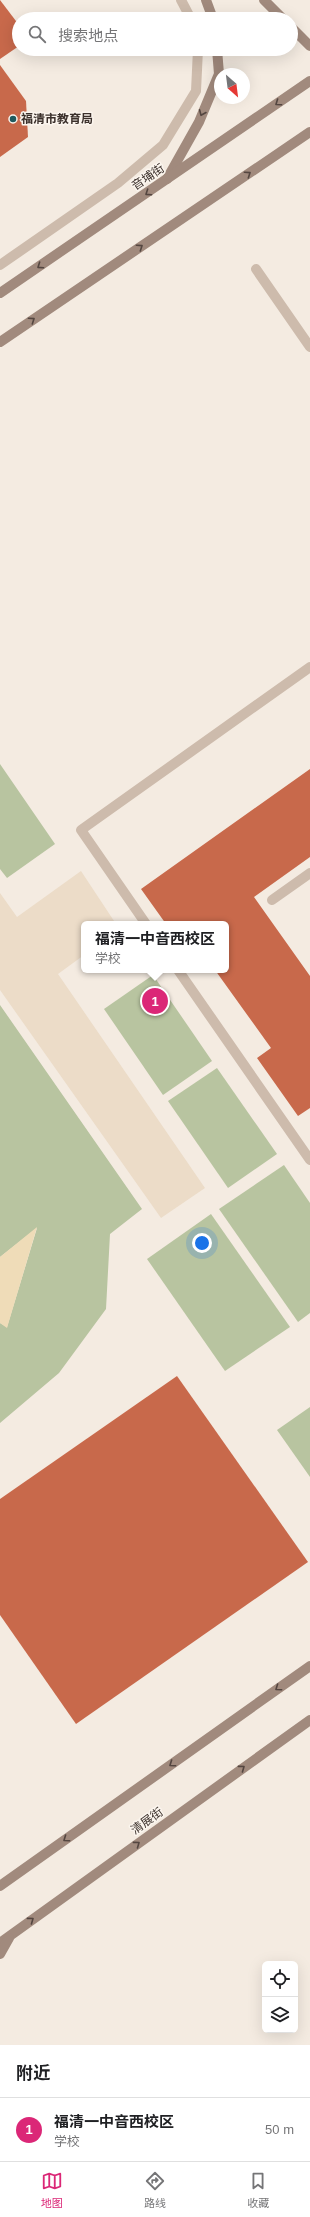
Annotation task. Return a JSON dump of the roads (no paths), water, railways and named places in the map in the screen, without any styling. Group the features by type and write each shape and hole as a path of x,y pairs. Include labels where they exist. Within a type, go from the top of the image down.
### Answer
{"street":[{"path":"181,0 187,12"},
{"path":"206,0 210,12"},
{"path":"264,0 276,12"},
{"path":"298,34 310,46"},
{"path":"0,265 118,183 163,145 196,90 198,56"},
{"path":"165,182 199,122 219,74 218,56"},
{"name":"音埔街","path":"0,293 165,182 310,81"},
{"path":"0,342 310,132"},
{"path":"256,269 310,347"},
{"path":"144,921 81,830 310,668"},
{"path":"272,900 310,873"},
{"path":"180,973 308,1154"},
{"path":"0,1886 310,1666"},
{"name":"清展街","path":"0,1943 310,1720"},
{"path":"0,1954 10,1936"}],"place":[{"name":"福清市教育局","path":"13,119"},
{"name":"福清一中音西校区","path":"155,1001"}]}
